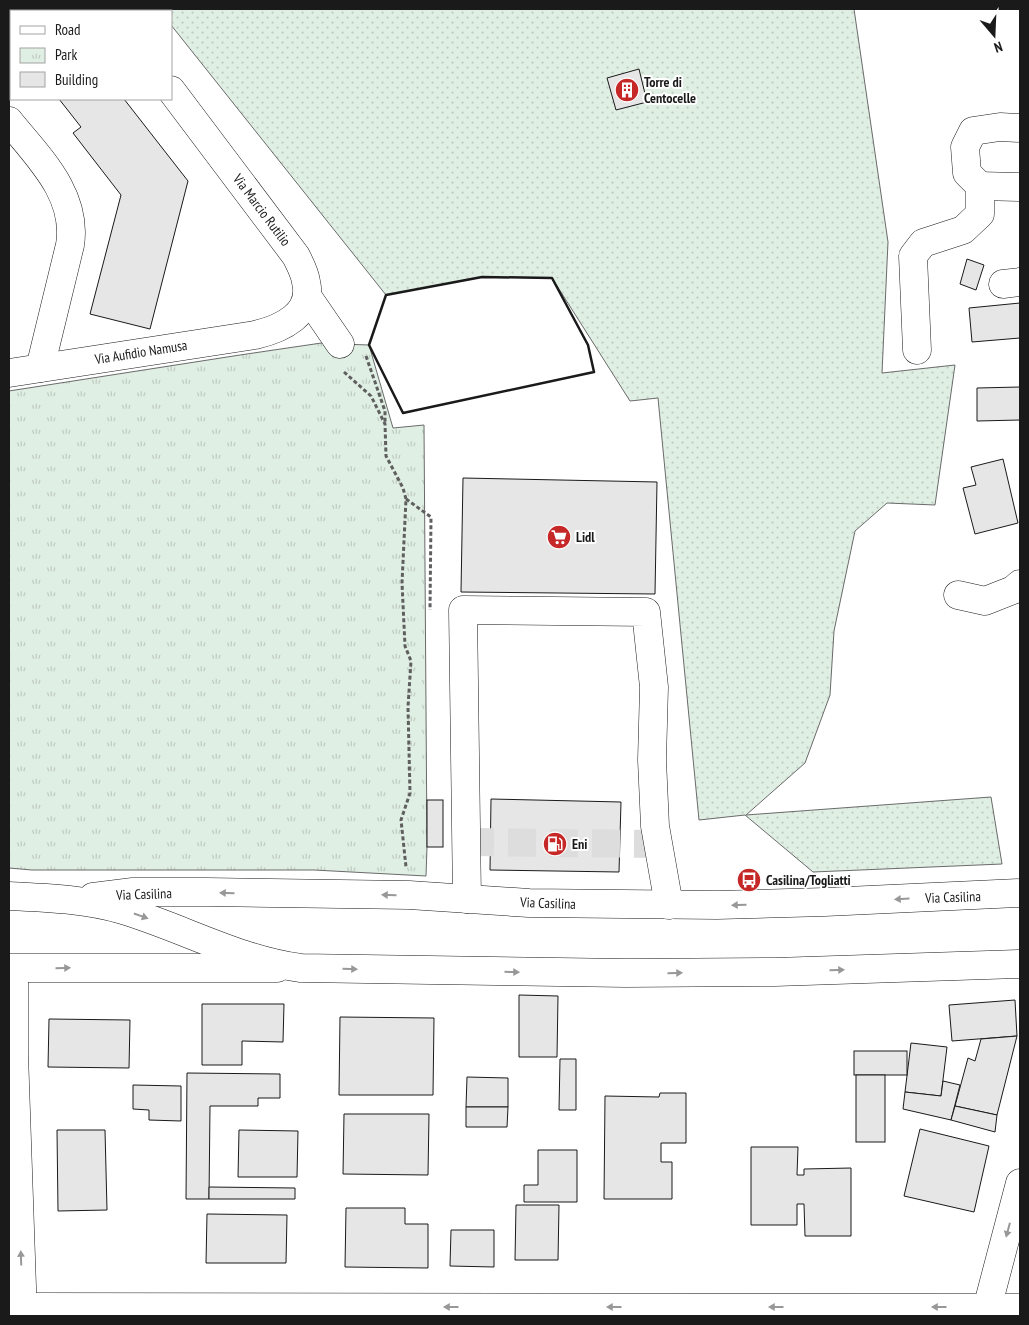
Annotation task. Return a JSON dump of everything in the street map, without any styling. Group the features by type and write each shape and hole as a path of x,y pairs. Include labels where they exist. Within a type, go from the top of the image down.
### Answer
{"street":[{"name":"Via Marcio Rutilio","path":"172,91 288,244 307,282 307,296"},
{"path":"9,121 54,177 66,200 71,224 70,245 40,368"},
{"path":"1020,128 1000,127 973,131 965,147 967,173 980,186 1020,188"},
{"path":"917,350 913,256 923,243 963,230 980,214 980,186"},
{"name":"Via Aufidio Namusa","path":"9,373 272,331 296,317 304,307 307,296"},
{"path":"307,296 340,344"},
{"path":"958,595 985,601 1013,590 1020,584"},
{"path":"467,899 463,610 646,612 654,687 652,760 655,826 669,905"},
{"name":"Via Casilina","path":"77,900 133,892 409,896 538,903 669,905 815,903 1020,893"},
{"name":"Via Casilina","path":"9,896 77,900 122,910 244,955 301,968"},
{"name":"Via Casilina","path":"12,968 301,968 626,973 775,972 1020,964"},
{"path":"12,968 23,1312 986,1312 1020,1308"},
{"path":"986,1312 1020,1183"}],"path":[{"path":"340,344 358,337 363,340 366,355 385,412 386,456 403,488 406,499 402,583 405,646 410,662 408,707 410,793 401,820 409,896"},
{"path":"343,371 371,396 385,424"},
{"path":"406,499 431,517 430,610 439,608"}],"green space":[{"path":"854,9 888,242 882,373 955,365 935,505 887,503 855,531 834,631 830,695 805,763 746,815 991,797 1002,864 813,872 745,815 699,820 658,398 630,401 552,278 482,277 386,295 172,26 172,10 160,10"},
{"path":"335,341 340,344 369,345 393,428 424,425 426,876 314,870 32,870 9,868 9,391"}],"building":[{"path":"9,9 65,10 10,10 10,35"},
{"name":"Torre di Centocelle","path":"639,69 647,102 616,110 607,78"},
{"path":"60,100 125,100 188,181 150,329 90,314 121,195 73,133 81,127"},
{"path":"967,259 984,265 976,290 960,284"},
{"path":"1020,303 1020,338 972,342 969,308"},
{"path":"1020,387 1020,420 977,421 977,388"},
{"path":"1003,459 1018,523 975,534 963,488 976,485 971,467"},
{"name":"Lidl","path":"463,478 657,482 655,594 461,592"},
{"name":"Eni","path":"491,799 621,802 619,872 490,870"},
{"path":"427,800 443,800 443,847 427,847"},
{"path":"519,995 558,996 557,1057 519,1057"},
{"path":"1015,1000 1017,1036 952,1041 949,1005"},
{"path":"202,1004 284,1004 283,1042 242,1041 242,1065 202,1065"},
{"path":"340,1017 434,1018 433,1095 339,1095"},
{"path":"49,1019 130,1020 129,1068 48,1067"},
{"path":"1017,1036 997,1115 955,1106 968,1058 975,1061 981,1039"},
{"path":"911,1043 947,1047 941,1096 905,1092"},
{"path":"854,1051 907,1051 907,1075 854,1075"},
{"path":"560,1059 576,1059 576,1110 559,1110"},
{"path":"187,1073 280,1074 280,1098 258,1098 258,1106 210,1106 209,1199 186,1199"},
{"path":"856,1075 885,1075 885,1142 856,1142"},
{"path":"467,1077 508,1078 508,1107 466,1107"},
{"path":"943,1081 960,1085 951,1120 903,1109 905,1092 941,1096"},
{"path":"133,1085 181,1086 181,1121 149,1120 149,1110 133,1109"},
{"path":"660,1093 686,1093 686,1143 661,1143 661,1162 672,1162 672,1199 604,1199 605,1096 659,1097"},
{"path":"955,1106 997,1115 995,1132 951,1120"},
{"path":"466,1107 508,1107 507,1127 466,1127"},
{"path":"344,1114 429,1114 428,1175 343,1174"},
{"path":"920,1129 989,1146 974,1212 904,1196"},
{"path":"57,1130 105,1130 107,1210 58,1211"},
{"path":"239,1130 298,1131 297,1177 238,1177"},
{"path":"751,1147 798,1147 797,1175 804,1175 804,1169 851,1168 851,1236 805,1236 804,1204 797,1204 797,1225 751,1225"},
{"path":"538,1150 577,1150 577,1202 524,1202 524,1185 538,1185"},
{"path":"209,1187 295,1188 295,1199 209,1199"},
{"path":"516,1205 559,1205 558,1260 515,1260"},
{"path":"346,1208 405,1208 405,1224 428,1224 428,1268 345,1267"},
{"path":"207,1214 287,1215 286,1263 206,1263"},
{"path":"451,1230 494,1230 494,1267 450,1266"}],"tunnel":[{"path":"466,842 657,844"}],"wall":[{"path":"482,277 552,278 588,345 594,372 403,413 369,345 386,295 482,277"}],"place":[{"name":"Torre di Centocelle","path":"627,90"},
{"name":"Lidl","path":"559,537"},
{"name":"Eni","path":"555,844"},
{"name":"Casilina/Togliatti","path":"749,880"}]}
